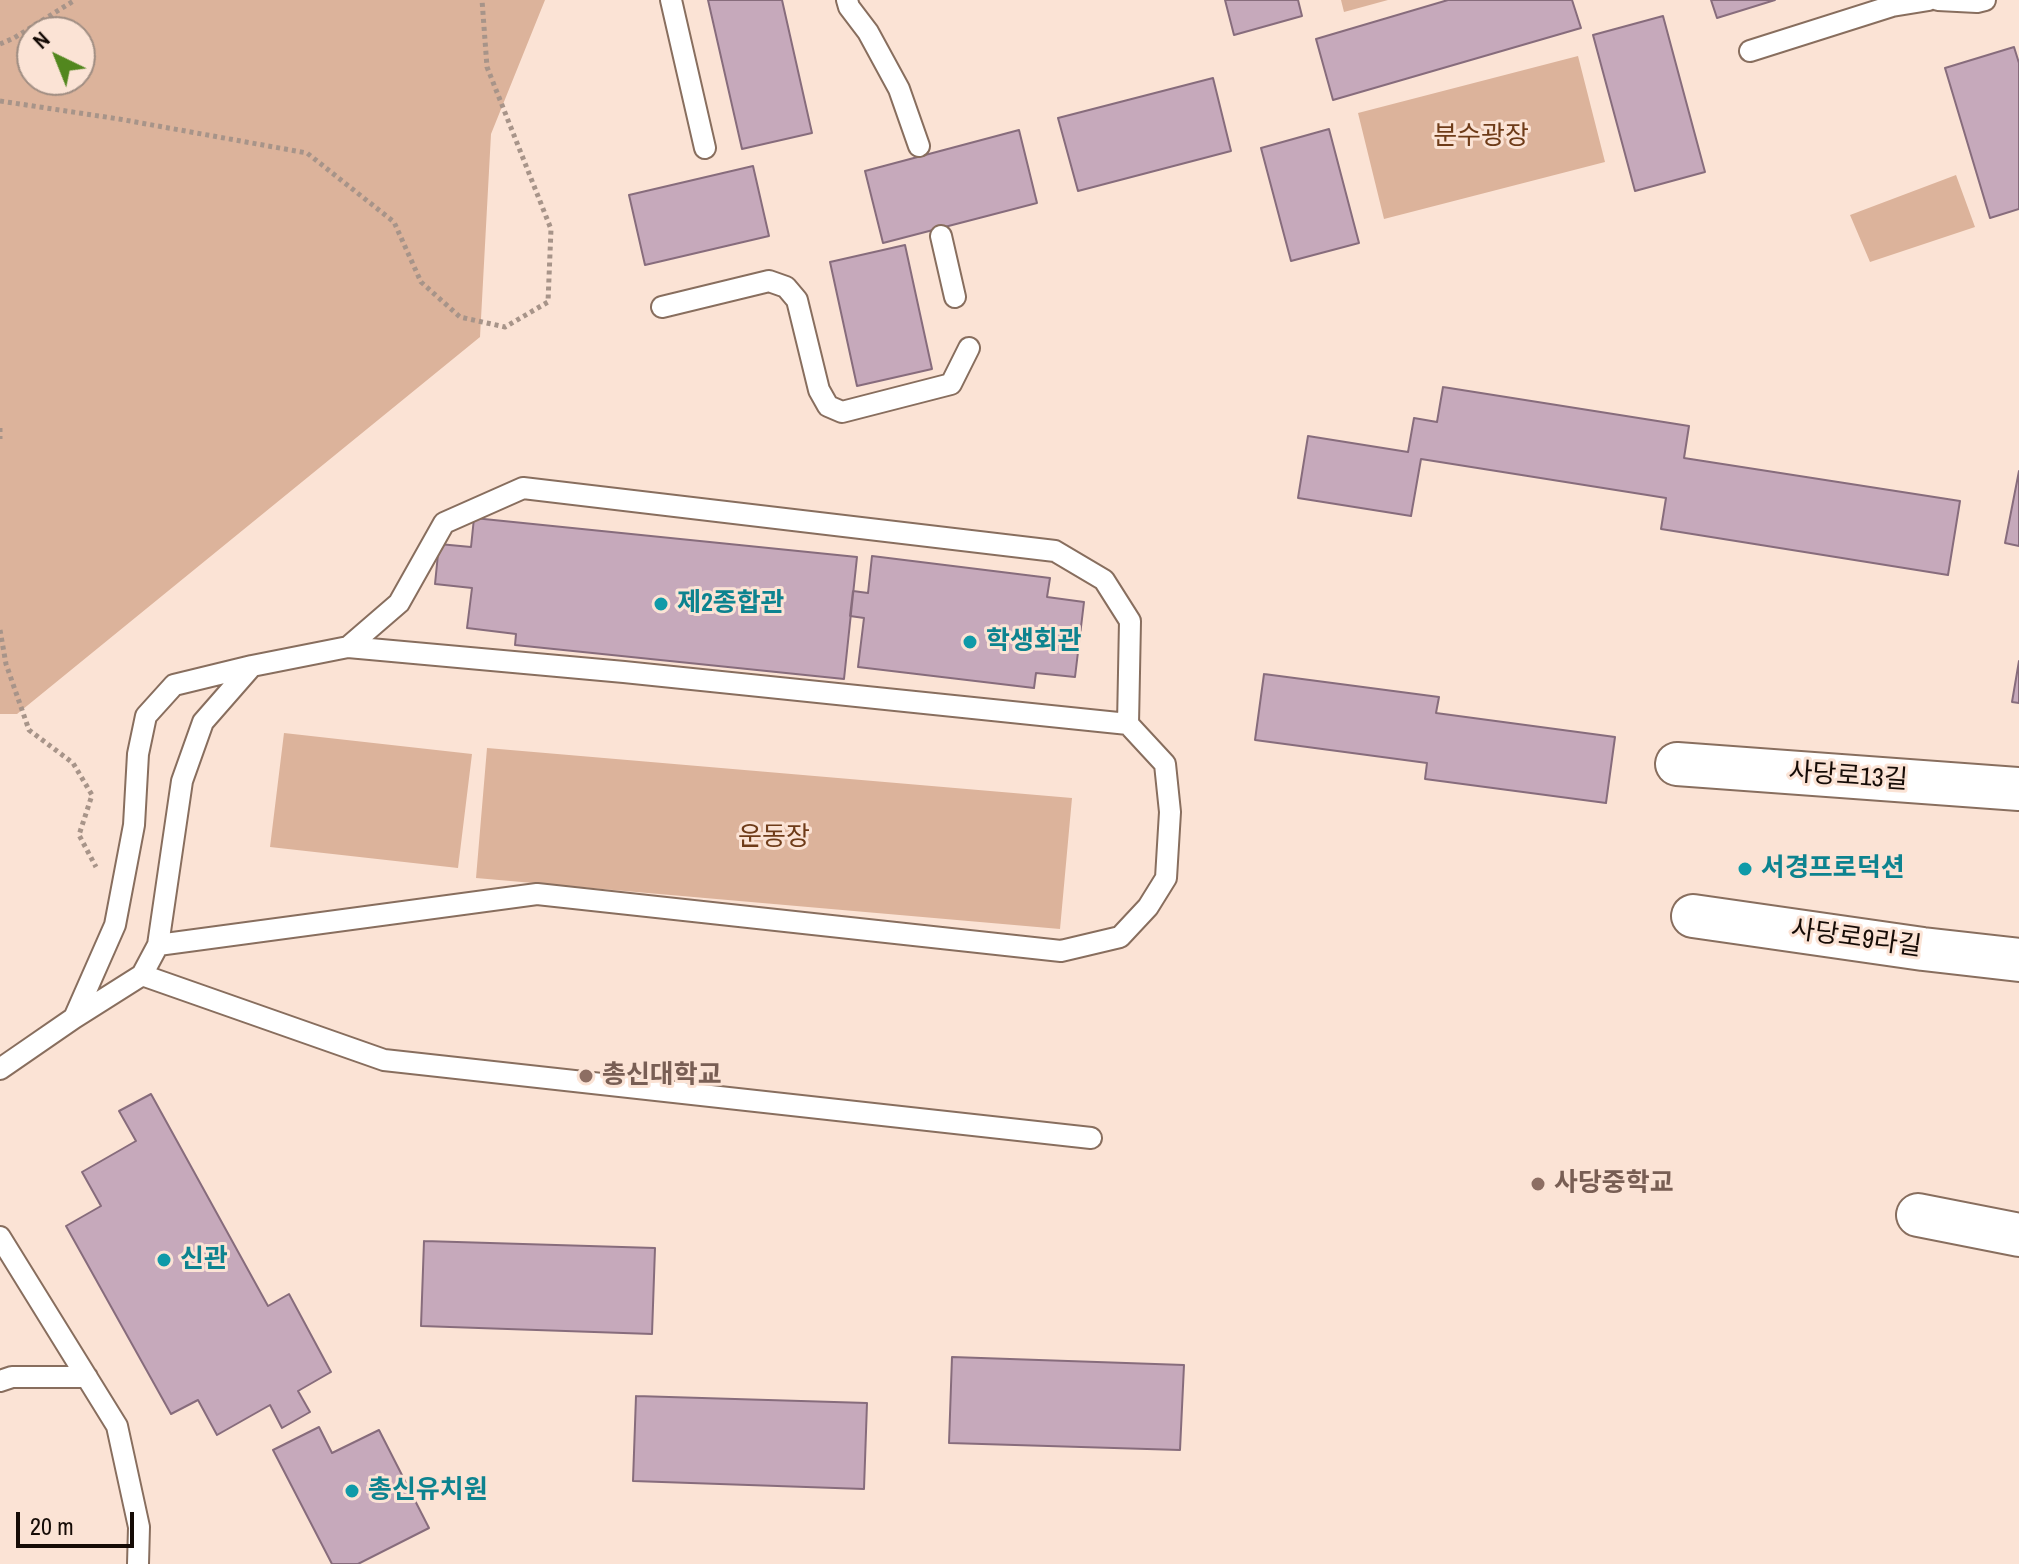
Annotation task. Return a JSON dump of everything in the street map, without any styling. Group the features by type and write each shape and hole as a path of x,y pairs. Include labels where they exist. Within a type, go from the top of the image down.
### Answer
{"street":[{"name":"사당로13길","path":"1677,764 2019,789"},
{"name":"사당로9라길","path":"1693,916 2019,960"},
{"path":"1918,1215 2019,1235"}],"lane":[{"path":"671,0 705,148"},
{"path":"847,0 899,89 919,146"},
{"path":"1750,51 1891,3 1929,0"},
{"path":"1938,0 1985,0"},
{"path":"941,236 955,297"},
{"path":"662,307 769,281 786,287 797,300 819,390 828,406 842,412 951,384 969,348"},
{"path":"348,647 399,603 444,523 523,488 1055,551 1104,580 1130,621 1128,724"},
{"path":"74,1018 115,925 134,825 138,754 146,716 174,685 252,666 348,647 1128,724 1165,764 1170,812 1166,878 1148,907 1120,937 1061,951 537,894 158,945"},
{"path":"0,1069 142,975 158,945 182,781 203,722 252,666"},
{"path":"142,975 384,1060 1091,1138"},
{"path":"0,1237 117,1426 139,1527 138,1564"},
{"path":"0,1381 12,1377 87,1377"}],"path":[{"path":"0,44 75,0"},
{"path":"0,101 307,153 394,222 421,282 460,317 505,327 548,302 551,229 487,67 482,0"},
{"path":"0,428 0,439"},
{"path":"0,630 6,664 29,730 73,763 92,795 79,835 98,872 98,907 115,925"}],"green space":[{"path":"0,0 545,0 491,134 480,337 17,714 0,714"},
{"path":"1341,0 1388,0 1344,12"},
{"name":"분수광장","path":"1578,56 1605,162 1384,219 1358,113"},
{"path":"1956,175 1975,227 1870,262 1850,215"},
{"path":"284,733 472,754 458,868 270,847"},
{"name":"운동장","path":"487,748 1072,798 1060,929 476,878"}],"building":[{"path":"708,0 782,0 812,133 742,149"},
{"path":"1225,0 1298,0 1302,16 1234,35"},
{"path":"1448,0 1572,0 1581,28 1333,100 1316,39"},
{"path":"1711,0 1775,0 1717,18"},
{"path":"1663,16 1705,172 1635,191 1593,35"},
{"path":"2014,47 2019,63 2019,209 1990,218 1945,68"},
{"path":"1213,78 1231,151 1078,191 1058,118"},
{"path":"1329,129 1359,243 1291,261 1261,148"},
{"path":"1019,130 1037,203 883,243 865,171"},
{"path":"753,166 769,236 645,265 629,195"},
{"path":"905,245 932,369 857,386 830,262"},
{"path":"1443,387 1689,426 1684,458 1960,501 1948,575 1661,529 1666,498 1421,459 1411,516 1298,498 1308,436 1408,452 1414,418 1437,422"},
{"path":"2019,471 2019,546 2005,543"},
{"name":"제2종합관","path":"474,518 857,557 844,679 515,645 516,634 467,628 472,588 435,584 439,544 471,547"},
{"name":"학생회관","path":"872,556 1050,578 1047,597 1084,602 1075,677 1036,673 1034,688 858,667 864,618 850,616 853,591 868,593"},
{"path":"2019,661 2019,703 2012,702"},
{"path":"1264,674 1439,697 1436,713 1615,737 1606,803 1425,779 1427,763 1255,740"},
{"name":"신관","path":"151,1094 268,1306 289,1294 331,1372 298,1391 310,1412 282,1428 270,1405 217,1435 198,1400 171,1414 66,1226 101,1206 82,1172 136,1141 119,1111"},
{"path":"424,1241 655,1248 652,1334 421,1326"},
{"path":"952,1357 1184,1365 1180,1450 949,1443"},
{"path":"636,1396 867,1403 864,1489 633,1481"},
{"name":"총신유치원","path":"319,1427 332,1453 379,1430 429,1528 358,1564 332,1564 273,1450"}],"place":[{"name":"제2종합관","path":"661,604"},
{"name":"학생회관","path":"970,642"},
{"name":"서경프로덕션","path":"1745,869"},
{"name":"총신대학교","path":"586,1076"},
{"name":"사당중학교","path":"1538,1184"},
{"name":"신관","path":"164,1260"},
{"name":"총신유치원","path":"352,1491"}]}
